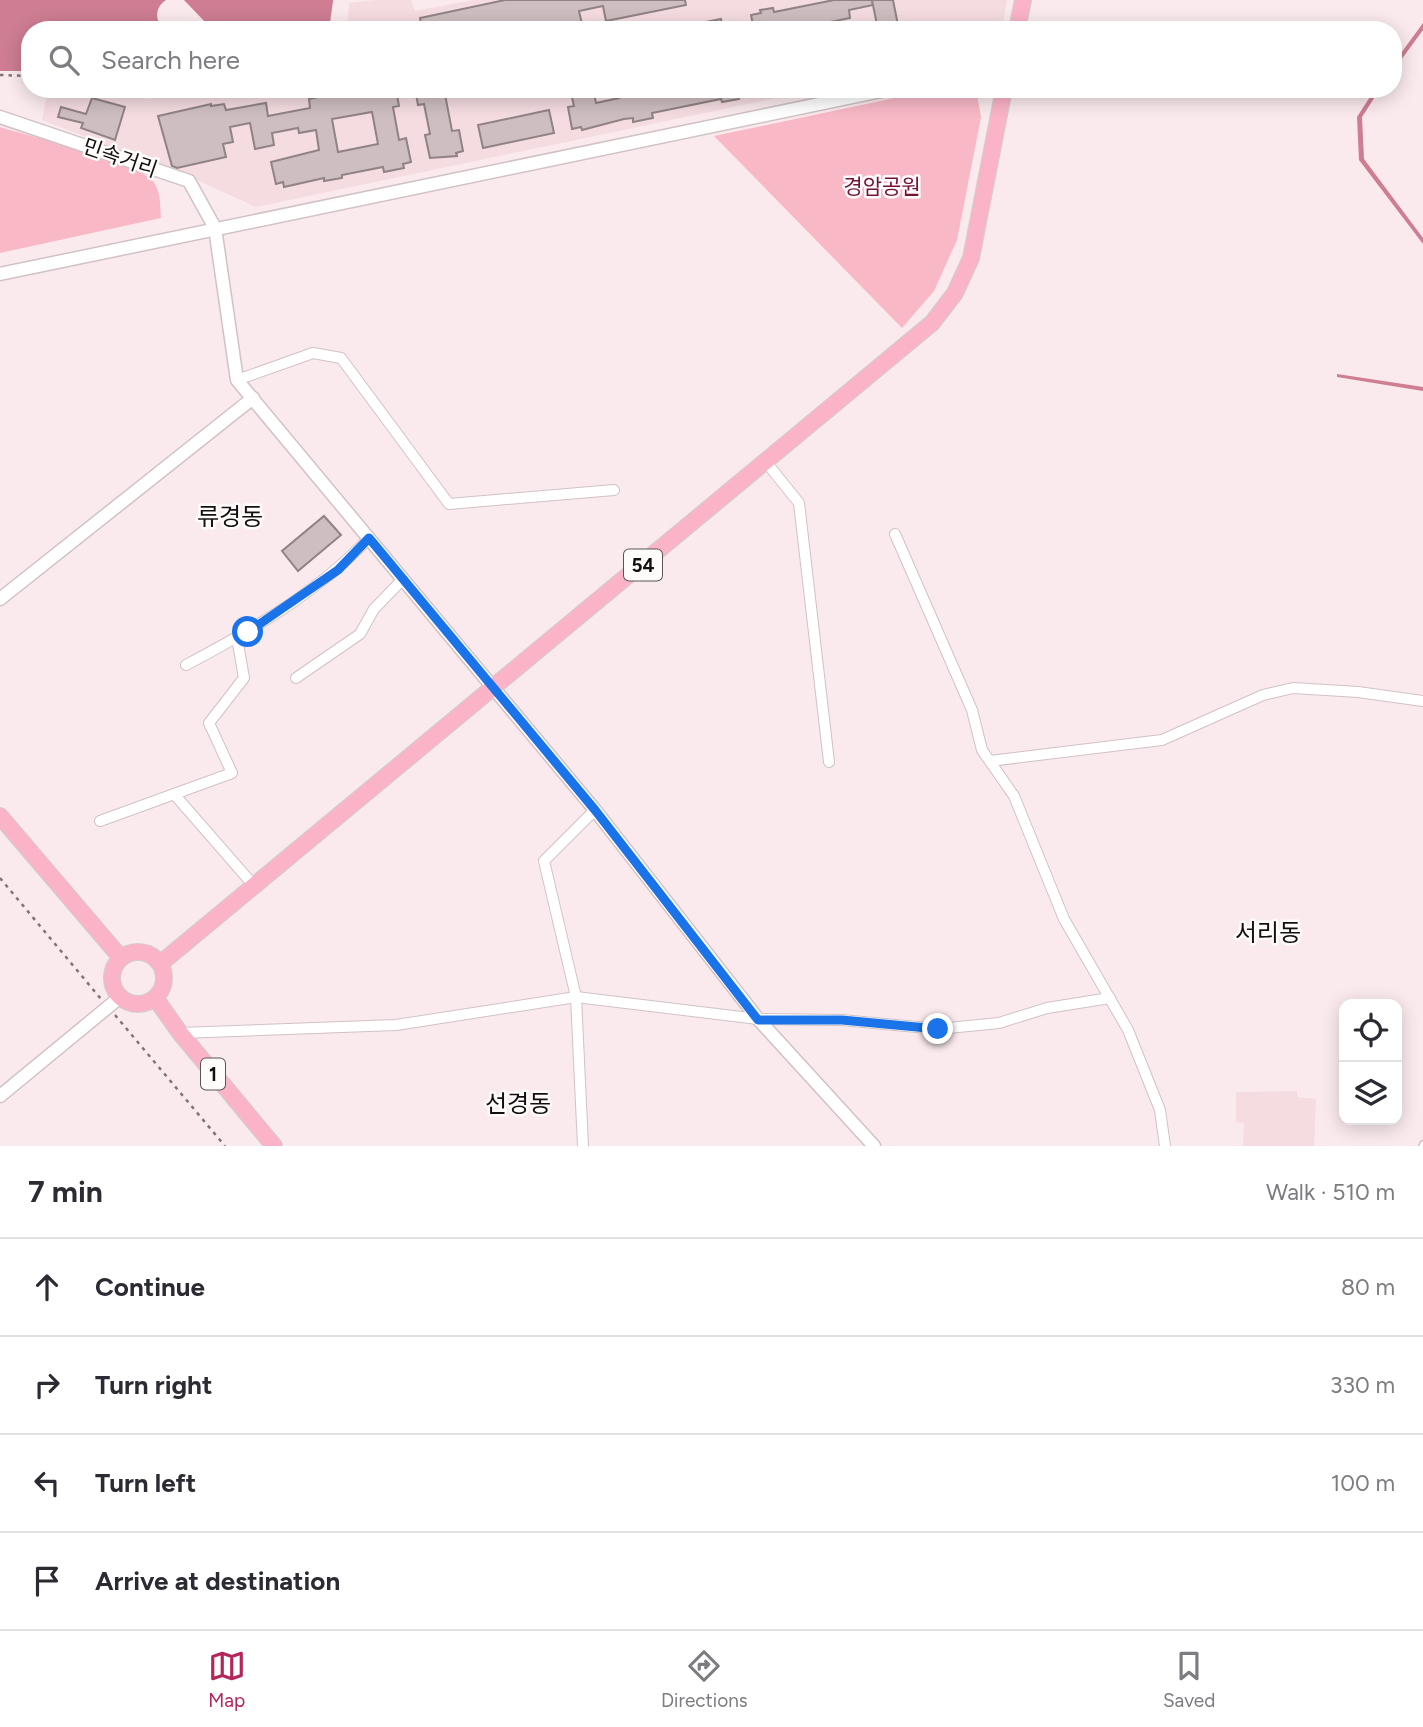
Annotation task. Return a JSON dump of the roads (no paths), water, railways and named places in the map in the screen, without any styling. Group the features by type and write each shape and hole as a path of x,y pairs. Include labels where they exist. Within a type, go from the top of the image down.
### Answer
{"main road":[{"path":"1019,21 1023,0"},
{"name":"54","path":"161,963 932,323 955,293 971,258 1002,98"},
{"path":"0,816 121,958"},
{"path":"136,951 152,955 161,963 165,984 156,999 141,1005 119,998 114,989 112,973 121,958 136,951"},
{"name":"1","path":"156,999 180,1033 274,1146"}],"street":[{"path":"0,274 847,98"},
{"name":"민속거리","path":"0,117 189,181 215,228"},
{"path":"215,228 237,380 595,810 758,1020 869,1144"},
{"path":"237,380 313,354 341,358 449,504 614,490"},
{"path":"0,599 253,398"},
{"path":"766,462 799,503 829,762"},
{"path":"895,534 972,710 982,750 1014,796 1064,919 1128,1030 1160,1110 1165,1146"},
{"path":"186,665 237,638 338,570 369,538"},
{"path":"296,678 360,634 374,609 403,579"},
{"path":"100,821 232,773 209,723 244,678 237,638"},
{"path":"990,761 1163,740 1263,695 1293,688 1358,692 1423,701"},
{"path":"174,794 255,887"},
{"path":"583,1146 576,997 544,861 595,810"},
{"path":"180,1033 396,1025 576,997 758,1020 842,1020 938,1029 999,1023 1047,1008 1110,998"},
{"path":"0,1097 119,998"}],"district":[{"name":"류경동","path":"230,517"},
{"name":"서리동","path":"1268,933"},
{"name":"선경동","path":"518,1104"}],"park label":[{"name":"경암공원","path":"882,187"}]}
